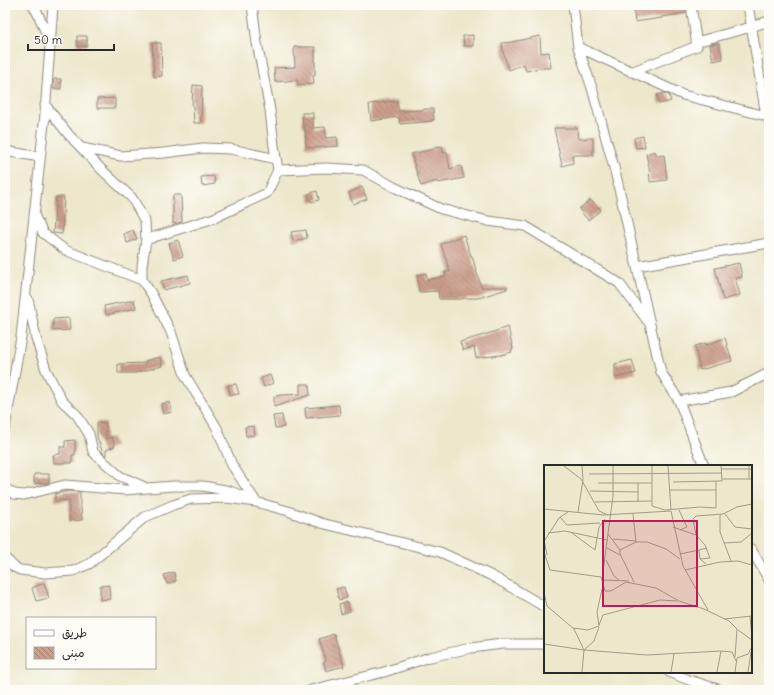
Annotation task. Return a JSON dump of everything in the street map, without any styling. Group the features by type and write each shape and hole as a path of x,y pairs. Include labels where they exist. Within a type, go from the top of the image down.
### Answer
{"street":[{"path":"33,5 50,42"},
{"path":"5,427 21,337 40,157 53,5"},
{"path":"146,240 154,236 214,218 267,193 278,170 270,110 257,43 252,5"},
{"path":"573,5 578,47 592,88 615,171 661,372 679,402 704,465"},
{"path":"631,72 697,46 691,5"},
{"path":"578,47 683,95 767,118 748,5"},
{"path":"696,42 769,21"},
{"path":"45,105 101,169 132,198 145,221 146,240 142,266 142,280"},
{"path":"82,148 121,156 203,148 231,149 276,159"},
{"path":"5,151 40,157"},
{"path":"278,170 326,168 363,170 394,187 441,209 488,221 525,226 619,283 650,324"},
{"path":"34,215 43,233 65,250 142,280 151,293 171,332 185,375 217,428 232,465 256,502"},
{"path":"637,266 769,242"},
{"path":"26,290 36,338 46,370 62,402 77,415 89,434 93,452 120,476 148,488"},
{"path":"679,402 731,392 769,373"},
{"path":"5,488 14,494 24,495 65,486 125,490 174,486 203,486 230,491 256,502 288,511 321,523 440,552 492,576 544,607"},
{"path":"5,558 14,567 20,570 45,573 73,571 89,564 145,517 174,505 191,499 228,498 256,502"},
{"path":"752,551 769,580"},
{"path":"311,690 384,672 430,657 471,648 502,644 544,644"},
{"path":"672,673 721,690"}],"building":[{"path":"633,5 660,5 661,9 684,5 686,13 635,22"},
{"path":"473,35 473,46 464,46 463,36"},
{"path":"77,36 87,36 87,46 77,46"},
{"path":"540,36 541,53 549,52 551,68 540,68 526,71 524,64 509,70 503,52 502,43"},
{"path":"152,43 161,43 162,76 154,77"},
{"path":"719,43 723,59 713,61 710,44"},
{"path":"294,47 315,47 315,75 313,75 314,84 298,85 297,80 275,82 274,68 295,67"},
{"path":"54,79 61,79 61,89 53,89"},
{"path":"193,85 202,86 201,123 194,123 192,106"},
{"path":"664,93 669,95 671,101 659,104 657,95"},
{"path":"115,98 115,108 97,108 97,99"},
{"path":"397,101 399,111 433,109 434,120 400,124 399,117 371,121 369,104"},
{"path":"302,113 313,113 313,128 325,127 326,138 337,137 338,146 306,147 305,127 303,127"},
{"path":"554,128 577,128 578,139 593,138 593,155 572,155 573,163 562,166"},
{"path":"643,136 645,147 636,148 634,138"},
{"path":"442,146 443,153 447,152 450,169 461,166 464,178 438,183 437,181 421,186 411,154"},
{"path":"655,151 657,156 664,155 667,180 650,182 646,154"},
{"path":"214,176 215,184 202,186 201,177"},
{"path":"362,187 367,199 353,204 349,193"},
{"path":"317,191 319,200 311,202 308,194"},
{"path":"173,195 181,195 182,222 173,224"},
{"path":"56,197 64,197 62,234 53,233"},
{"path":"590,200 601,210 588,220 579,209"},
{"path":"133,230 137,239 127,243 124,234"},
{"path":"306,230 307,238 293,241 291,232"},
{"path":"464,235 481,287 507,287 507,289 478,298 463,299 439,299 438,291 419,292 417,275 426,273 427,280 446,276 445,272 450,272 441,244"},
{"path":"178,240 183,256 174,259 169,243"},
{"path":"739,263 742,277 735,278 740,295 723,300 715,268"},
{"path":"188,275 190,283 164,290 161,281"},
{"path":"134,300 136,308 106,315 104,306"},
{"path":"69,318 70,330 53,331 53,319"},
{"path":"508,327 513,349 511,350 512,352 476,358 474,347 463,350 460,342"},
{"path":"725,338 732,361 700,370 695,346 706,343 706,345"},
{"path":"160,357 162,366 135,373 118,373 118,364 146,363 145,361"},
{"path":"632,360 636,373 615,378 615,364"},
{"path":"270,375 273,383 264,387 261,378"},
{"path":"236,384 239,394 230,395 228,385"},
{"path":"300,384 309,384 310,395 274,407 274,397 300,394"},
{"path":"170,402 172,412 163,414 161,404"},
{"path":"339,405 340,415 306,418 305,408"},
{"path":"282,415 284,427 275,428 273,416"},
{"path":"97,422 106,423 106,439 112,437 115,446 106,450 106,456 103,453 97,437"},
{"path":"254,426 255,435 246,436 245,427"},
{"path":"75,440 75,455 72,455 72,463 54,463 53,455 60,454 60,447 65,447 65,441"},
{"path":"34,474 49,474 49,483 34,483"},
{"path":"69,491 80,492 82,520 69,521 69,500 55,501 55,494"},
{"path":"174,572 176,581 167,584 164,575"},
{"path":"44,583 49,598 36,601 32,588"},
{"path":"109,585 110,599 100,600 100,586"},
{"path":"344,587 347,598 339,600 336,589"},
{"path":"347,602 350,611 341,614 339,604"},
{"path":"334,634 344,667 326,671 324,662 326,661 319,639"}]}
